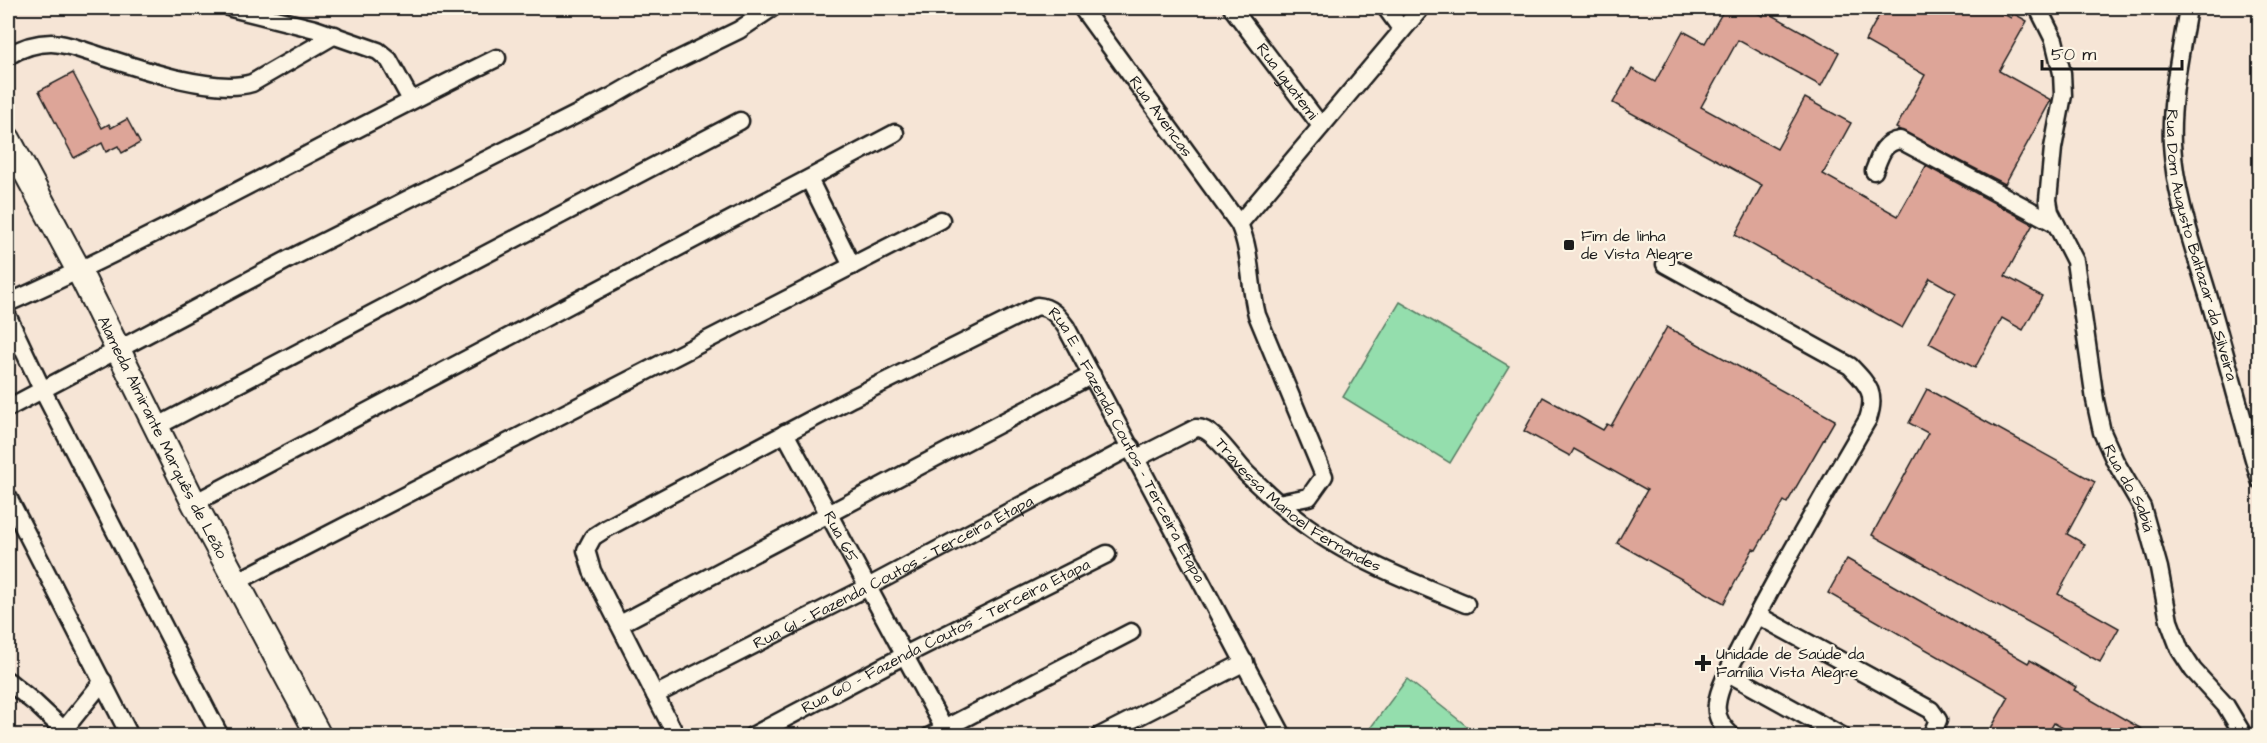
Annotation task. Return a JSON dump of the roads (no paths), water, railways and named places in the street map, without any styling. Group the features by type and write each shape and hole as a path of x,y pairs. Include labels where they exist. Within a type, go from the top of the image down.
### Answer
{"main road":[{"name":"Alameda Almirante Marquês de Leão","path":"8,139 79,271 194,503 319,735"}],"street":[{"path":"231,8 335,36 384,54 411,100"},
{"path":"8,408 289,259 739,30 772,8"},
{"name":"Rua Avencas","path":"1082,8 1239,224 1247,246 1253,302 1257,315 1324,476 1309,497 1278,503"},
{"name":"Rua Iguatemi","path":"1232,8 1321,126"},
{"path":"1386,8 1402,30"},
{"path":"1239,224 1421,8"},
{"name":"Rua do Sabiá","path":"2038,8 2054,40 2062,74 2062,106 2053,148 2048,194 2050,212 2075,261 2095,400 2102,432 2115,461 2142,507 2169,621 2180,650 2193,670 2226,706 2244,735"},
{"name":"Rua Dom Augusto Baltazar da Silveira","path":"2187,8 2175,85 2172,127 2178,193 2259,480"},
{"path":"8,56 33,45 58,44 166,75 205,83 238,86 252,83 335,36"},
{"path":"8,303 186,218 411,100 497,58"},
{"path":"156,427 740,121"},
{"path":"194,503 895,133"},
{"path":"1874,171 1885,146 1900,140 2056,224"},
{"path":"809,179 852,266"},
{"path":"238,581 941,220"},
{"path":"1665,264 1850,366 1872,393 1873,405 1868,419 1757,615 1718,696 1716,705 1718,717 1731,735"},
{"name":"Rua E - Fazenda Coutos - Terceira Etapa","path":"620,624 592,571 586,550 593,537 785,433 1036,306 1046,307 1059,317 1092,375 1283,735"},
{"path":"8,317 42,389 220,735"},
{"path":"675,735 620,624 1092,375"},
{"name":"Travessa Manoel Fernandes","path":"1134,453 1196,428 1202,428 1212,434 1237,465 1278,503 1324,538 1409,581 1466,604"},
{"name":"Rua 65","path":"785,433 905,655 941,733"},
{"name":"Rua 61 - Fazenda Coutos - Terceira Etapa","path":"655,695 1134,453"},
{"path":"8,497 130,735"},
{"name":"Rua 60 - Fazenda Coutos - Terceira Etapa","path":"752,735 1107,554"},
{"path":"1757,615 1931,710 1938,720 1931,735"},
{"path":"941,733 1131,632"},
{"path":"1100,735 1245,662"},
{"path":"1728,673 1842,735"},
{"path":"8,681 35,703 62,733 103,681"}],"place":[{"name":"Fim de linha de Vista Alegre","path":"1569,245"},
{"name":"Unidade de Saúde da Família Vista Alegre","path":"1703,663"}]}
